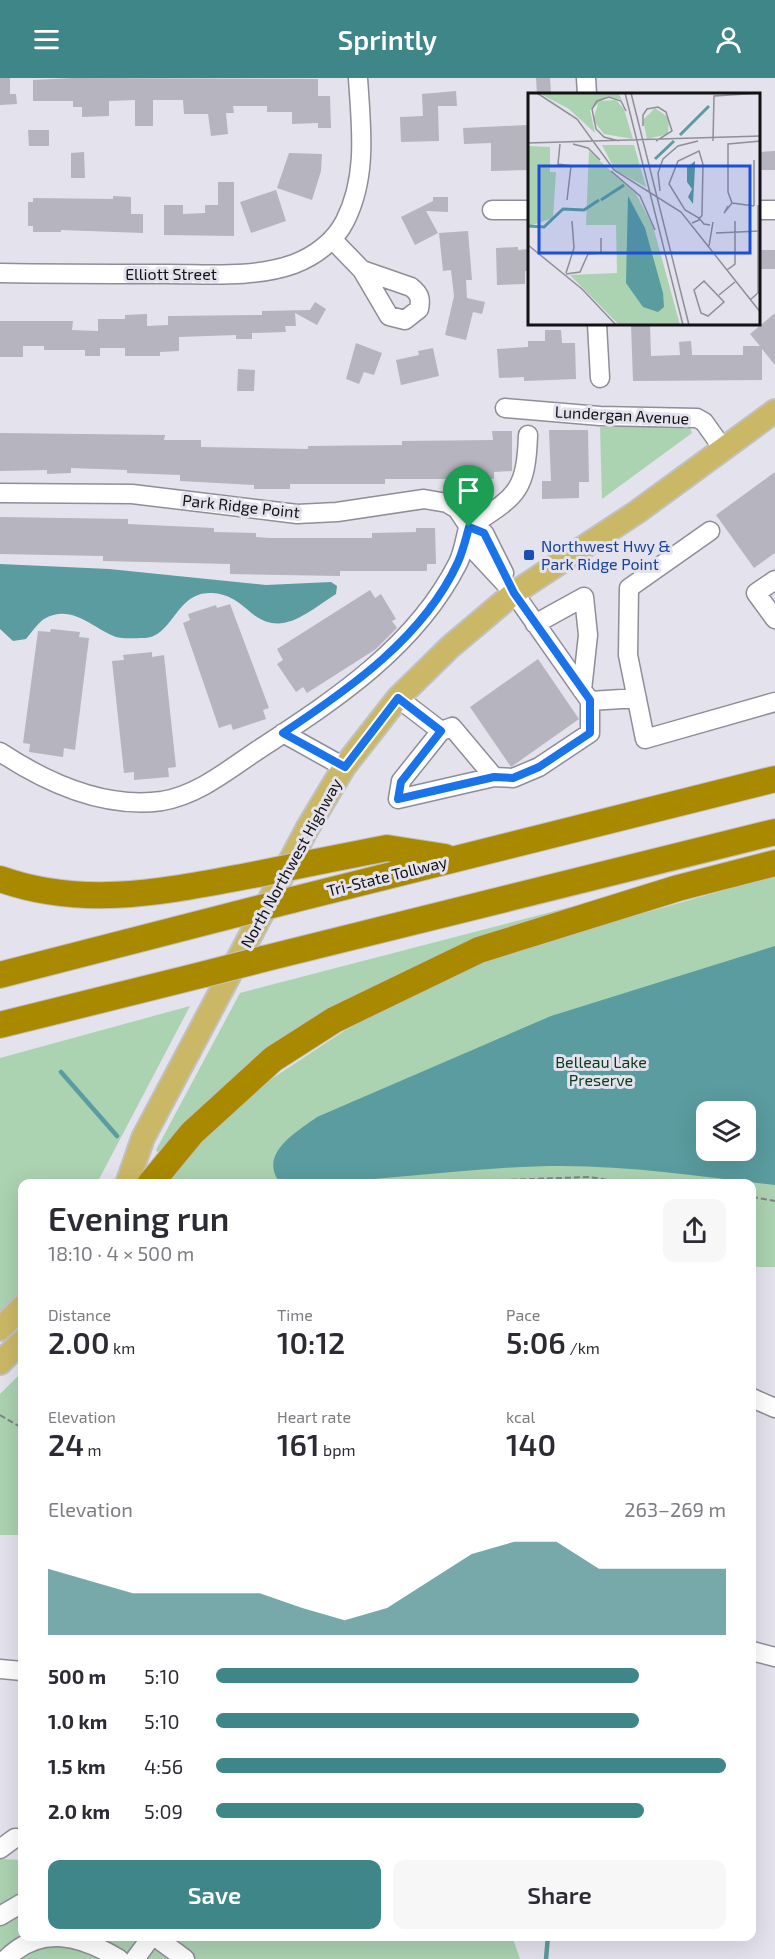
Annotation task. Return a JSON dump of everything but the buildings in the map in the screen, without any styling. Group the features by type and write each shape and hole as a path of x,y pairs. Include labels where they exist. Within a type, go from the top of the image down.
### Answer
{"highway":[{"name":"Tri-State Tollway","path":"0,975 775,779"},
{"path":"0,1025 775,832"},
{"path":"0,879 30,889 68,895 107,897 148,894 387,848 454,859"},
{"path":"154,1179 192,1133 273,1059 334,1020 479,950 678,888 775,863"}],"main road":[{"name":"North Northwest Highway","path":"129,1179 143,1138 301,840 345,767 398,698 450,647 514,593 637,512 775,411"},
{"name":"North Northwest Highway","path":"112,1179 143,1138"},
{"path":"0,1329 18,1311"},
{"path":"0,1363 18,1345"}],"street":[{"path":"358,78 361,170 351,208 333,239 362,270"},
{"path":"586,78 587,93"},
{"path":"492,210 528,210"},
{"name":"Elliott Street","path":"0,273 260,272 309,258 333,239"},
{"path":"597,326 600,378"},
{"name":"Lundergan Avenue","path":"505,408 600,416 697,418 704,422 724,450"},
{"path":"0,752 42,777 90,796 120,801 160,801 203,786 356,683 413,627 444,587 459,561 469,527 508,502 520,487 527,464 528,435"},
{"name":"Park Ridge Point","path":"0,493 132,494 297,513 337,512 424,499 437,500 458,508 469,527 473,549 514,593 586,695"},
{"path":"710,531 629,588 628,655 645,739 775,702"},
{"path":"775,580 756,593 775,619"},
{"path":"494,777 452,727 441,731 401,782 398,799 494,777 513,778 539,767 590,733 586,695 588,635 584,597 535,624"},
{"path":"586,695 637,698"},
{"path":"398,698 441,731"},
{"path":"283,733 345,767"},
{"path":"756,1400 775,1408"},
{"path":"756,1652 775,1657"},
{"path":"0,1668 18,1670"},
{"path":"0,1849 18,1838"},
{"path":"0,1916 18,1905"},
{"path":"6,1959 20,1945 34,1941"},
{"path":"80,1941 96,1953 119,1959"},
{"path":"135,1959 149,1941"},
{"path":"160,1941 185,1959"}],"path":[{"path":"533,1179 589,1177 602,1179"},
{"path":"756,1198 775,1201"},
{"path":"0,1415 18,1426"}],"green space":[{"path":"600,427 690,427 692,433 602,499"},
{"name":"Belleau Lake Preserve","path":"775,876 775,1267 756,1267 756,1179 171,1179 210,1130 247,1095 347,1029 417,992 484,962 538,943"},
{"path":"570,907 570,911 235,1077 204,1104 160,1155 156,1150 240,993"},
{"path":"190,1006 99,1179 18,1179 18,1295 0,1315 0,1058"},
{"path":"18,1376 18,1535 0,1535 0,1394"},
{"path":"0,1859 18,1860 18,1941 514,1941 520,1959 0,1959"}],"water":[{"path":"0,564 109,569 266,585 331,582 337,586 336,594 303,615 282,623 271,623 260,619 232,598 212,593 200,594 190,599 162,631 153,636 116,637 73,615 64,614 44,619 26,639 13,641 0,629"},
{"name":"Belleau Lake Preserve","path":"775,946 775,1185 756,1183 756,1179 727,1179 589,1166 492,1169 374,1179 278,1179 273,1163 276,1154 290,1137 317,1117 551,1016"}],"waterway":[{"path":"61,1072 117,1136"},
{"path":"546,1959 548,1941"}],"place":[{"name":"Northwest Hwy & Park Ridge Point","path":"529,555"}],"route":[{"path":"469,527 484,533 514,593 590,700 590,733 539,767 513,778 494,777 398,799 401,782 441,731 398,698 345,767 283,733 356,683 413,627 444,587 459,561 469,527"}]}
